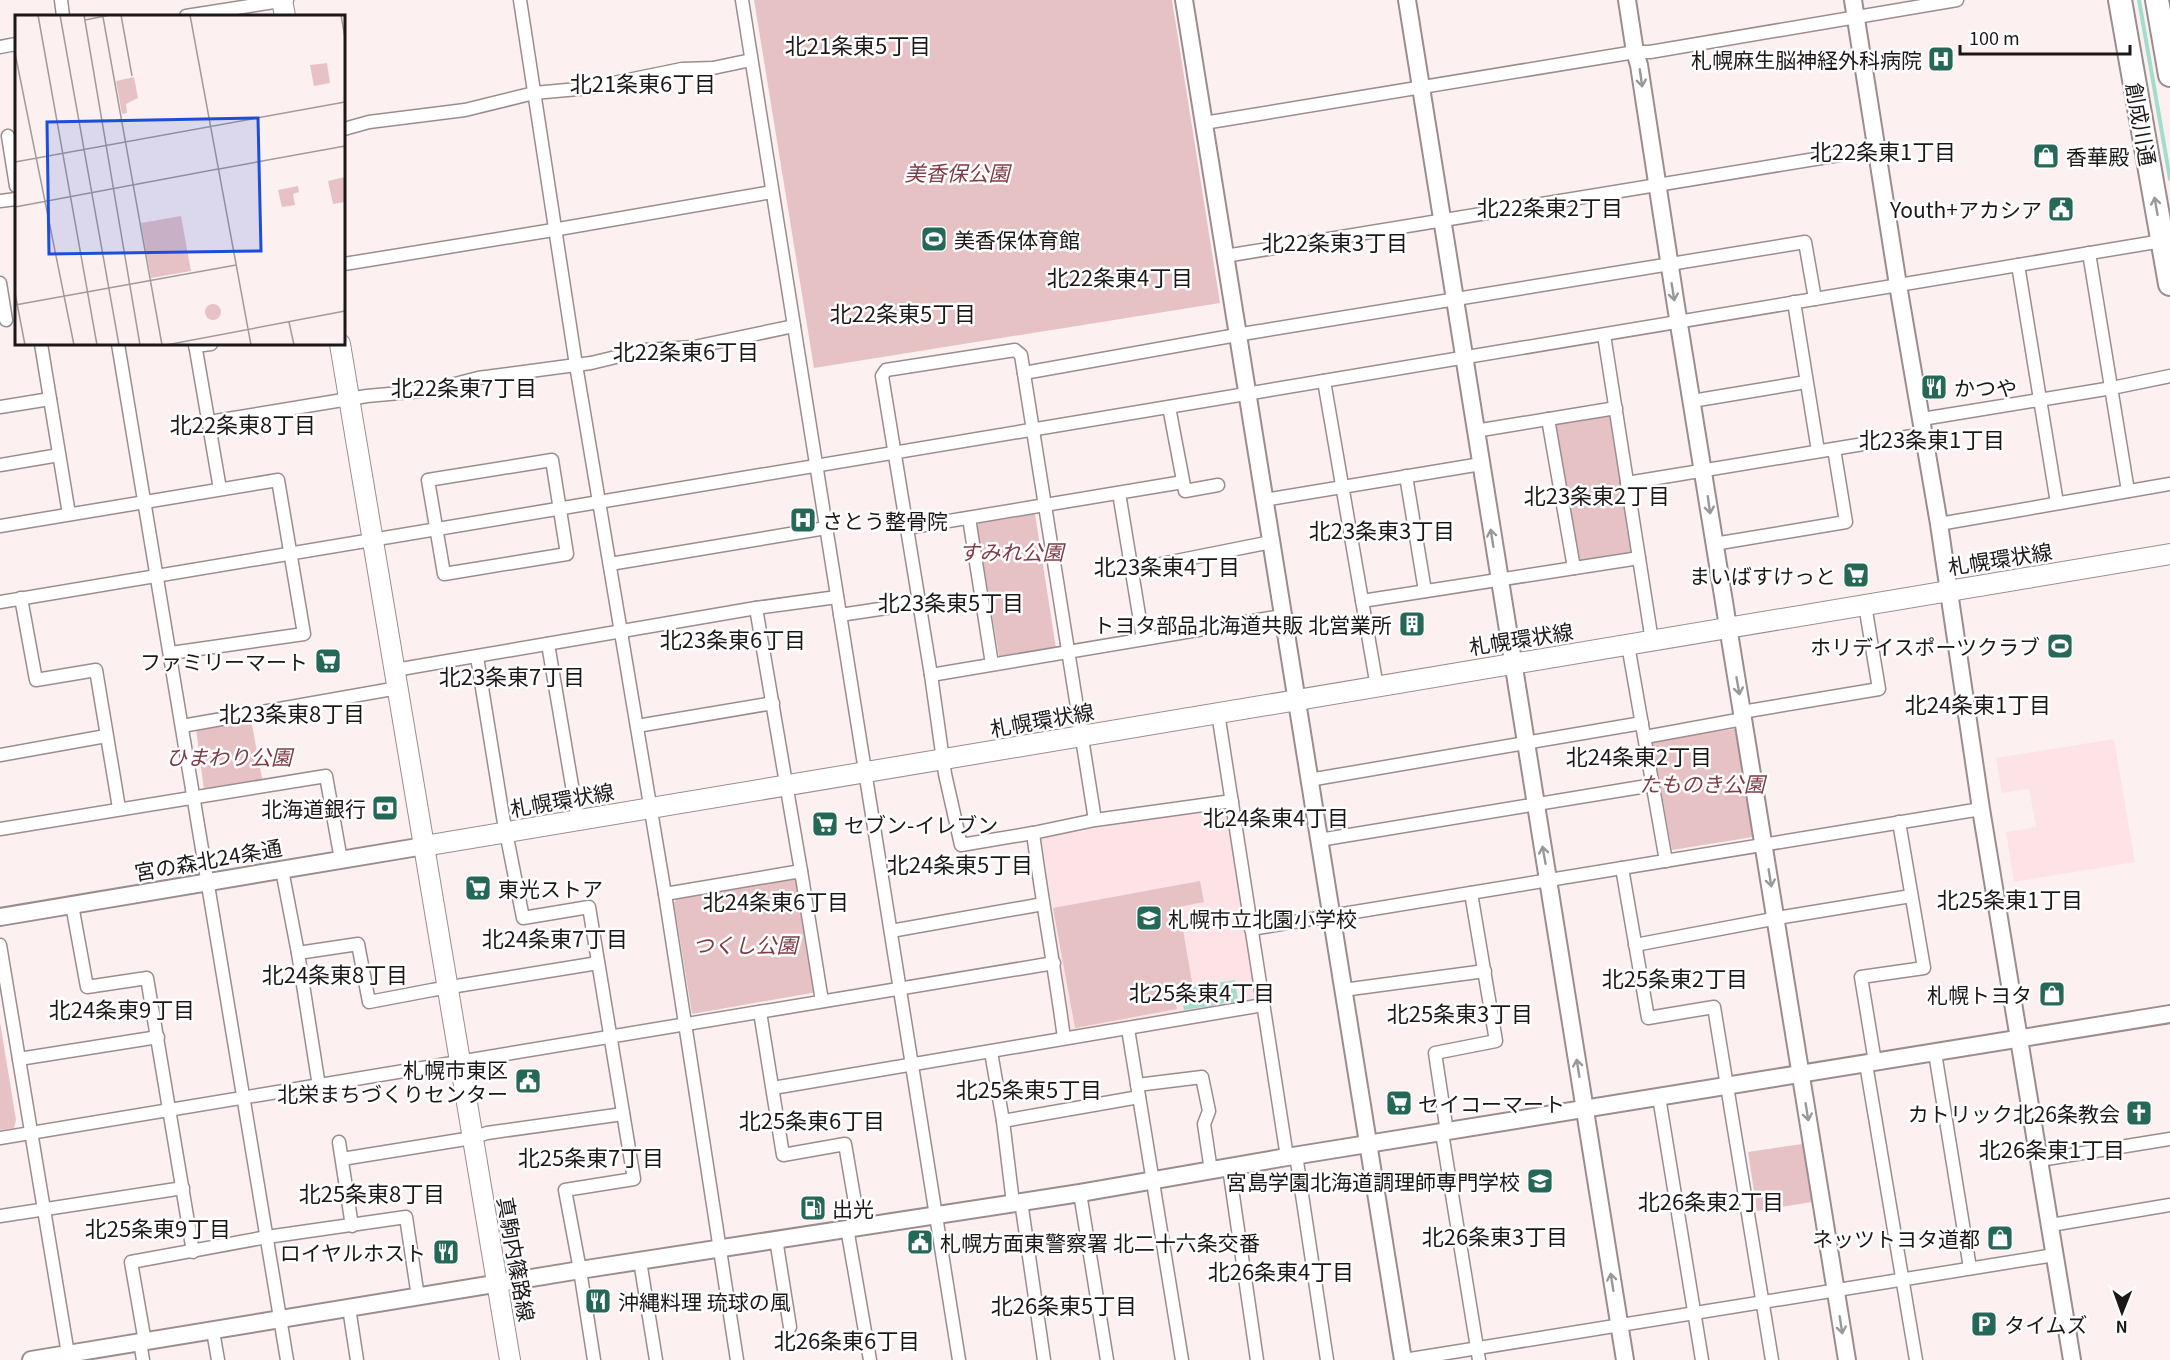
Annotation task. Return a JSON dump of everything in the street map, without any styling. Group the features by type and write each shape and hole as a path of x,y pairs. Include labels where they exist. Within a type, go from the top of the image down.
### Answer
{"highway":[{"name":"創成川通","path":"2120,0 2166,241 2170,284"},
{"name":"創成川通","path":"2157,0 2170,75"}],"main road":[{"path":"284,0 285,15"},
{"path":"340,345 424,846"},
{"name":"札幌環状線","path":"424,846 2170,554"},
{"name":"真駒内篠路線","path":"424,846 510,1360"}],"street":[{"path":"61,0 63,15"},
{"path":"200,15 284,0"},
{"path":"520,0 576,365 637,726 737,1360"},
{"path":"742,0 959,1360"},
{"path":"1184,0 1403,1360 1478,1354 1619,1325 2054,1255"},
{"path":"1407,0 1625,1360"},
{"path":"1627,0 1847,1360"},
{"path":"1853,0 1950,591 1981,809 2072,1360"},
{"path":"1204,123 1635,52 1650,52 1957,0"},
{"path":"0,47 15,44"},
{"path":"345,129 369,122 465,110 534,93 599,87 682,69 713,68 751,60"},
{"path":"8,136 15,180"},
{"path":"1225,256 1876,149"},
{"path":"345,264 772,192"},
{"path":"0,201 15,199"},
{"path":"0,602 2166,241"},
{"path":"1024,373 1238,335 1805,242 1815,299"},
{"path":"2089,254 2128,491"},
{"path":"2018,265 2057,503"},
{"path":"0,283 7,320"},
{"path":"1794,302 1818,452"},
{"path":"209,422 367,396 432,390 515,371 576,365 645,350 694,347 795,327"},
{"path":"1604,335 1652,641"},
{"path":"42,345 69,514"},
{"path":"118,345 287,1360"},
{"path":"195,345 220,489"},
{"path":"1095,820 1021,355 1015,350 886,370 882,376 932,675 943,760 961,844 1033,833 1095,820 1232,801"},
{"path":"1627,483 1834,449 2041,399 2170,376"},
{"path":"1324,381 1377,687"},
{"path":"1692,401 1806,382"},
{"path":"0,407 50,399"},
{"path":"1169,407 1185,491 1218,485"},
{"path":"1475,431 1616,408"},
{"path":"1548,419 1574,568"},
{"path":"1714,544 1846,522 1834,449"},
{"path":"0,465 60,455"},
{"path":"552,460 567,554 444,574 436,530 428,480 552,460"},
{"path":"1264,500 1480,464"},
{"path":"1406,476 1425,591"},
{"path":"0,526 278,480 304,634 171,653"},
{"path":"907,528 1183,482"},
{"path":"1939,524 2170,484"},
{"path":"1119,493 1143,639"},
{"path":"969,518 992,664"},
{"path":"610,564 826,528"},
{"path":"1131,570 1271,542"},
{"path":"1362,601 1639,558"},
{"path":"182,726 396,679 477,657 756,608 837,597"},
{"path":"21,598 36,680 96,670 119,808"},
{"path":"840,615 920,603"},
{"path":"1644,737 1879,689 1865,605"},
{"path":"756,608 822,1001"},
{"path":"932,675 1282,616"},
{"path":"548,644 578,821"},
{"path":"1628,645 1666,861"},
{"path":"477,657 522,918 589,907 634,1179 565,1191 594,1360"},
{"path":"637,726 773,703"},
{"path":"1218,713 1263,1005 1327,1360"},
{"path":"1309,780 1642,723"},
{"path":"0,755 106,736"},
{"path":"0,829 326,776 341,860"},
{"path":"1319,840 1653,785"},
{"path":"1251,929 1981,809"},
{"path":"1899,822 1924,968 1861,977 1902,1279 1916,1360"},
{"path":"1033,833 1064,1038"},
{"name":"宮の森北24条通","path":"0,917 424,846"},
{"path":"1622,868 1648,1018 1714,1007 1772,1360"},
{"path":"282,870 319,1086"},
{"path":"664,894 801,871"},
{"path":"1471,893 1496,1041 1435,1053 1478,1354"},
{"path":"1635,945 1911,896"},
{"path":"891,931 1043,904"},
{"path":"72,905 87,987 147,978 193,1252"},
{"path":"298,953 358,944 369,1002 598,963"},
{"path":"0,945 5,1002 19,1059 68,1357"},
{"path":"0,1138 1054,963"},
{"path":"1343,990 1485,971"},
{"path":"773,1088 1263,1005"},
{"path":"760,1012 783,1155 846,1144 853,1227 870,1360"},
{"path":"32,1360 68,1357 142,1342 580,1270 1080,1193 1292,1156 2170,1014"},
{"path":"1128,1029 1182,1360"},
{"path":"19,1059 158,1037"},
{"path":"991,1052 1044,1360"},
{"path":"1935,1053 1970,1268"},
{"path":"1002,1121 1202,1077 1209,1111 1204,1124 1211,1171"},
{"path":"1659,1097 1701,1360"},
{"path":"342,1160 472,1138 487,1133 623,1114"},
{"path":"2040,1161 2170,1139"},
{"path":"339,1142 352,1226"},
{"path":"1229,1168 1257,1360"},
{"path":"0,1216 183,1188"},
{"path":"1080,1193 1107,1360"},
{"path":"2051,1225 2170,1205"},
{"path":"143,1360 131,1262 267,1237 406,1217 418,1298"},
{"path":"776,1239 790,1327"},
{"path":"640,1261 656,1360"},
{"path":"349,1308 357,1360"},
{"path":"213,1331 218,1360"}],"shaded area":[{"path":"2114,739 2135,862 2014,882 2006,832 2036,827 2029,789 2002,793 1996,758"},
{"name":"札幌市立北園小学校","path":"1227,806 1256,1001 1071,1032 1041,836"},
{"path":"1235,980 1238,1001 1184,1010 1180,989"}],"green space":[{"name":"美香保公園","path":"754,0 1172,0 1220,303 814,368"},
{"path":"1612,414 1635,554 1577,563 1554,422"},
{"name":"すみれ公園","path":"1035,514 1056,648 1003,658 999,656 977,526 979,523"},
{"name":"ひまわり公園","path":"251,720 263,783 204,790 196,729"},
{"name":"たものき公園","path":"1735,729 1753,837 1672,850 1652,741"},
{"name":"つくし公園","path":"798,875 817,992 692,1014 674,903 680,894"},
{"path":"1200,881 1204,902 1179,907 1192,982 1173,986 1177,1009 1075,1028 1053,908"},
{"path":"0,1022 16,1120 14,1128 0,1130"},
{"path":"1809,1143 1818,1201 1757,1211 1748,1152"}],"waterway":[{"path":"2139,0 2170,179"}],"place":[{"name":"札幌麻生脳神経外科病院","path":"1941,59"},
{"name":"香華殿","path":"2046,156"},
{"name":"Youth+アカシア","path":"2061,209"},
{"name":"美香保体育館","path":"934,239"},
{"name":"かつや","path":"1934,387"},
{"name":"さとう整骨院","path":"803,520"},
{"name":"まいばすけっと","path":"1856,575"},
{"name":"トヨタ部品北海道共販 北営業所","path":"1412,624"},
{"name":"ホリデイスポーツクラブ","path":"2060,646"},
{"name":"ファミリーマート","path":"328,661"},
{"name":"北海道銀行","path":"385,808"},
{"name":"セブン-イレブン","path":"825,824"},
{"name":"東光ストア","path":"478,888"},
{"name":"札幌市立北園小学校","path":"1149,918"},
{"name":"札幌トヨタ","path":"2052,994"},
{"name":"札幌市東区 北栄まちづくりセンター","path":"528,1081"},
{"name":"セイコーマート","path":"1399,1103"},
{"name":"カトリック北26条教会","path":"2139,1113"},
{"name":"宮島学園北海道調理師専門学校","path":"1540,1181"},
{"name":"出光","path":"813,1208"},
{"name":"ネッツトヨタ道都","path":"2000,1238"},
{"name":"札幌方面東警察署 北二十六条交番","path":"920,1242"},
{"name":"ロイヤルホスト","path":"446,1252"},
{"name":"沖縄料理 琉球の風","path":"598,1301"},
{"name":"タイムズ","path":"1984,1324"}],"district":[{"name":"北21条東5丁目","path":"858,44"},
{"name":"北21条東6丁目","path":"643,82"},
{"name":"北22条東1丁目","path":"1883,150"},
{"name":"北22条東2丁目","path":"1550,206"},
{"name":"北22条東3丁目","path":"1335,241"},
{"name":"北22条東4丁目","path":"1120,276"},
{"name":"北22条東5丁目","path":"903,312"},
{"name":"北22条東6丁目","path":"686,350"},
{"name":"北22条東7丁目","path":"464,386"},
{"name":"北22条東8丁目","path":"243,423"},
{"name":"北23条東1丁目","path":"1932,438"},
{"name":"北23条東2丁目","path":"1597,494"},
{"name":"北23条東3丁目","path":"1382,529"},
{"name":"北23条東4丁目","path":"1167,565"},
{"name":"北23条東5丁目","path":"951,601"},
{"name":"北23条東6丁目","path":"733,638"},
{"name":"北23条東7丁目","path":"512,675"},
{"name":"北24条東1丁目","path":"1978,703"},
{"name":"北23条東8丁目","path":"292,712"},
{"name":"北24条東2丁目","path":"1639,755"},
{"name":"北24条東4丁目","path":"1276,816"},
{"name":"北24条東5丁目","path":"960,863"},
{"name":"北25条東1丁目","path":"2010,898"},
{"name":"北24条東6丁目","path":"776,900"},
{"name":"北24条東7丁目","path":"555,937"},
{"name":"北24条東8丁目","path":"335,973"},
{"name":"北25条東2丁目","path":"1675,977"},
{"name":"北25条東4丁目","path":"1202,991"},
{"name":"北24条東9丁目","path":"122,1008"},
{"name":"北25条東3丁目","path":"1460,1012"},
{"name":"北25条東5丁目","path":"1029,1088"},
{"name":"北25条東6丁目","path":"812,1119"},
{"name":"北26条東1丁目","path":"2052,1148"},
{"name":"北25条東7丁目","path":"591,1156"},
{"name":"北25条東8丁目","path":"372,1192"},
{"name":"北26条東2丁目","path":"1711,1200"},
{"name":"北25条東9丁目","path":"158,1227"},
{"name":"北26条東3丁目","path":"1495,1235"},
{"name":"北26条東4丁目","path":"1281,1270"},
{"name":"北26条東5丁目","path":"1064,1304"},
{"name":"北26条東6丁目","path":"847,1339"}]}
